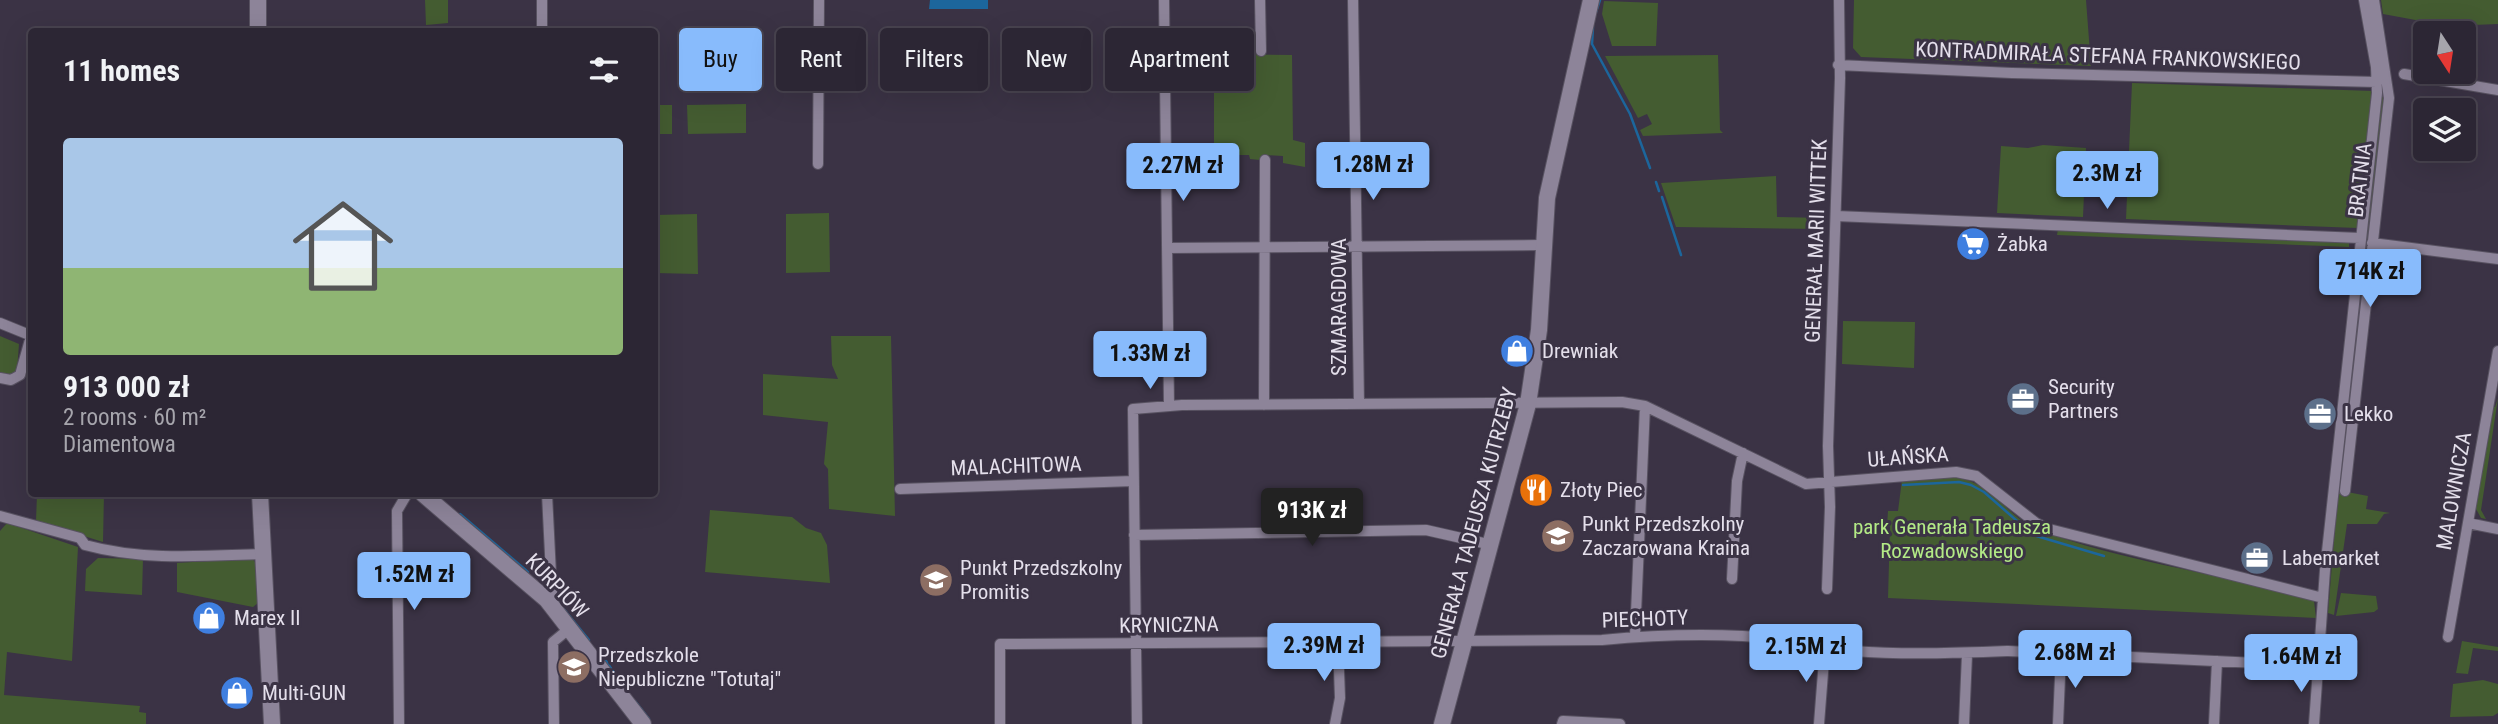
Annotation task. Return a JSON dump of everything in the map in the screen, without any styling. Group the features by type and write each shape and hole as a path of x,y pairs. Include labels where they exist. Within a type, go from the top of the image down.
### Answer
{"street":[{"path":"258,0 258,28"},
{"path":"542,0 542,28"},
{"path":"818,164 819,0"},
{"path":"1164,0 1169,406"},
{"path":"1260,0 1261,51"},
{"name":"SZMARAGDOWA","path":"1353,0 1359,404"},
{"name":"GENERAŁA TADEUSZA KUTRZEBY","path":"1442,724 1528,404 1539,330 1542,245 1552,166 1591,0"},
{"name":"GENERAŁ MARII WITTEK","path":"1827,589 1830,507 1827,483 1840,78 1839,0"},
{"path":"2314,724 2323,598 2377,82 2364,0"},
{"name":"BRATNIA","path":"2345,491 2389,98 2374,0"},
{"name":"KONTRADMIRAŁA STEFANA FRANKOWSKIEGO","path":"1838,65 2012,74 2377,82"},
{"path":"2404,74 2498,90"},
{"path":"1264,405 1265,160"},
{"path":"1836,216 2360,238"},
{"path":"2372,243 2498,259"},
{"path":"1167,248 1542,245"},
{"path":"0,323 28,335"},
{"path":"0,378 11,380 20,375 28,347"},
{"name":"MALOWNICZA","path":"2448,637 2495,389 2498,351"},
{"name":"UŁAŃSKA","path":"1133,481 1133,409 1169,406 1622,402 1645,406 1806,484 1896,475 1968,474 1981,479 2036,523 2049,529 2323,598"},
{"path":"1634,636 1645,406"},
{"path":"1732,579 1737,481 1743,453"},
{"path":"1133,481 1137,724"},
{"name":"MALACHITOWA","path":"900,489 1133,481"},
{"path":"260,497 272,724"},
{"path":"399,724 397,511 405,497"},
{"name":"KURPIÓW","path":"432,497 440,500 547,600 643,724"},
{"path":"547,497 552,594 547,600"},
{"path":"0,516 80,538 85,545 125,554 188,557 263,554"},
{"path":"2468,523 2498,529"},
{"path":"1134,535 1426,530 1492,545"},
{"path":"534,587 551,574"},
{"path":"554,724 553,642 570,628"},
{"name":"PIECHOTY","path":"1465,640 1602,640 1634,636 1770,639 1825,647 1967,655 2008,652 2319,666"},
{"name":"KRYNICZNA","path":"1000,724 1000,644 1136,645 1465,640"},
{"path":"1335,724 1340,698 1338,643"},
{"path":"1819,724 1825,647"},
{"path":"2057,724 2061,654"},
{"path":"1964,724 1967,655"},
{"path":"2214,724 2217,661"},
{"path":"1562,724 1563,721 1620,724"}],"green space":[{"path":"425,0 448,0 448,23 426,25"},
{"path":"1854,0 2086,0 2091,66 1861,57 1853,48"},
{"path":"2381,0 2498,0 2498,24 2476,25 2476,21 2421,21 2383,14"},
{"path":"1604,1 1658,3 1656,46 1612,46 1602,14"},
{"path":"1254,55 1292,55 1293,140 1305,143 1305,167 1283,163 1283,156 1264,155 1260,160 1250,159 1249,155 1214,155 1214,91 1254,91"},
{"path":"1718,55 1720,130 1723,133 1643,136 1640,130 1652,124 1647,114 1638,118 1605,56"},
{"path":"2132,83 2373,91 2357,228 2126,219"},
{"path":"2380,88 2385,89 2342,491 2368,496 2366,509 2390,513 2384,514 2377,524 2347,524 2334,615 2328,613 2341,456 2358,322"},
{"path":"746,104 746,133 688,134 687,105"},
{"path":"658,105 672,105 672,134 658,134"},
{"path":"2043,145 2086,148 2083,217 1997,213 2001,146 2028,148"},
{"path":"1776,176 1777,217 1824,218 1824,229 1676,227 1661,183"},
{"path":"829,213 830,272 786,273 786,214"},
{"path":"697,214 698,274 658,273 658,215"},
{"path":"2058,229 2349,241 2349,247 2057,235"},
{"path":"1843,321 1915,322 1914,368 1842,364"},
{"path":"0,336 19,344 17,371 12,375 0,374"},
{"path":"831,336 891,336 895,516 829,509 828,469 824,464 828,422 763,415 763,374 838,379 832,365"},
{"path":"2498,398 2481,510 2486,519 2481,518 2475,507 2492,407 2495,407"},
{"name":"park Generała Tadeusza Rozwadowskiego","path":"1947,477 1976,484 2028,525 2041,531 2108,552 2314,601 2316,618 1888,598 1888,511 1898,511 1902,480"},
{"path":"37,497 104,497 103,542 36,521"},
{"path":"710,510 792,517 806,528 821,533 827,545 830,583 705,572"},
{"path":"7,523 78,547 72,661 7,652 4,695 140,706 139,712 146,713 146,724 0,724 0,531"},
{"path":"98,558 143,559 142,595 85,591 86,569"},
{"path":"252,558 257,565 259,602 253,607 177,592 177,563"},
{"path":"2341,593 2376,596 2378,609 2374,612 2336,616"},
{"path":"2462,641 2498,647 2498,651 2473,648 2468,674 2456,673"},
{"path":"2483,680 2498,684 2498,713 2493,716 2450,717 2453,684"}],"water":[{"path":"930,0 988,0 988,9 929,9"}],"waterway":[{"path":"1596,12 1600,0"},
{"path":"1593,27 1592,44 1630,114 1650,168"},
{"path":"1656,182 1659,191"},
{"path":"1662,197 1681,255"},
{"path":"1903,485 1959,482 1971,485 1984,492 2033,535 2104,556"},
{"path":"460,514 528,572"},
{"path":"558,602 589,640"},
{"path":"606,661 620,682"},
{"path":"635,701 649,719"}],"place":[{"name":"Żabka","path":"1973,244"},
{"name":"Drewniak","path":"1517,351"},
{"name":"Security Partners","path":"2023,399"},
{"name":"Lekko","path":"2320,414"},
{"name":"Złoty Piec","path":"1536,490"},
{"name":"Punkt Przedszkolny Zaczarowana Kraina","path":"1558,536"},
{"name":"Labemarket","path":"2257,558"},
{"name":"Punkt Przedszkolny Promitis","path":"936,580"},
{"name":"Marex II","path":"209,618"},
{"name":"Przedszkole Niepubliczne \"Totutaj\"","path":"574,667"},
{"name":"Multi-GUN","path":"237,693"}]}
